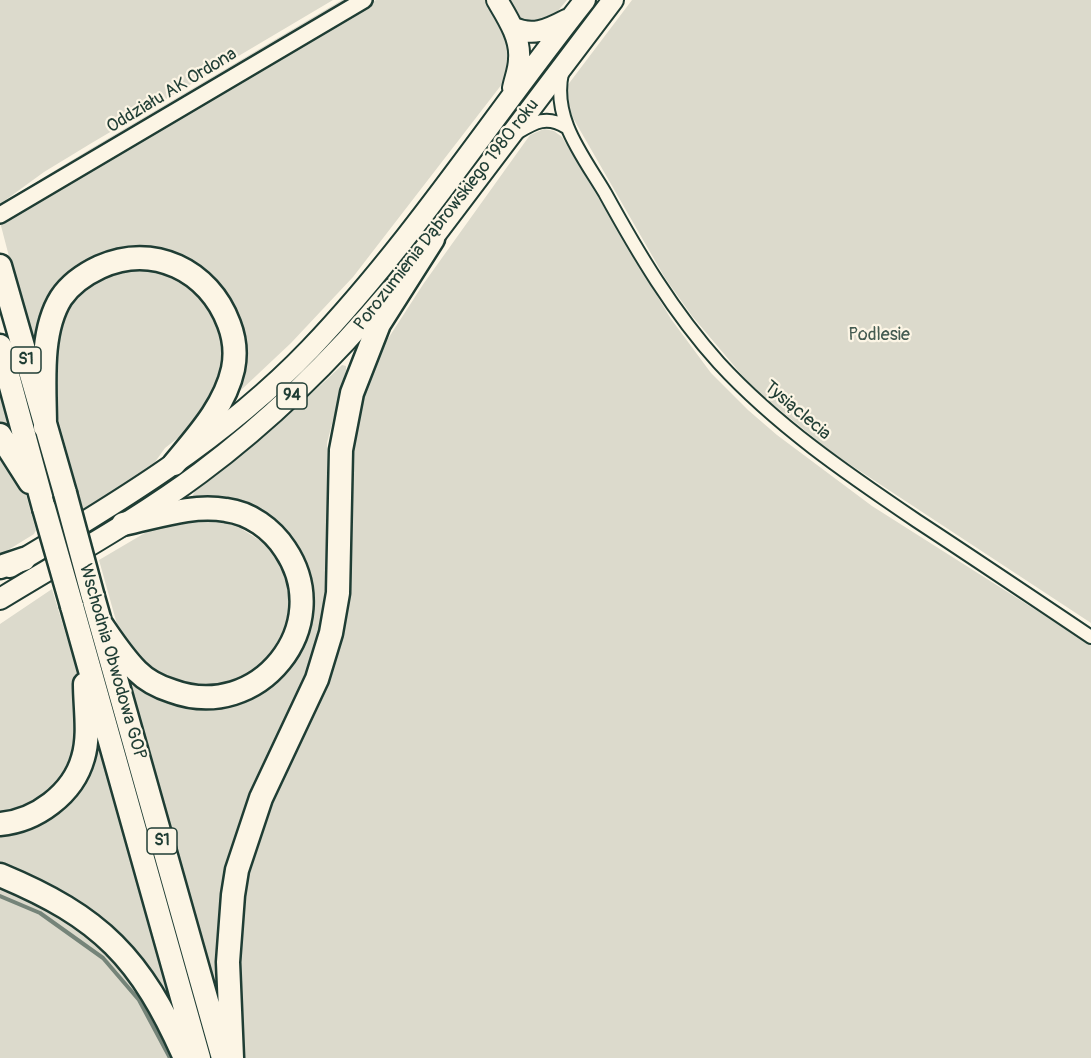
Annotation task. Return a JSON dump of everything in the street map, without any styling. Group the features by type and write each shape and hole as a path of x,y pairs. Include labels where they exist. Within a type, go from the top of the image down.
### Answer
{"highway":[{"path":"232,1058 228,962 237,870 261,798 316,679 331,633 338,593 341,450 352,393 379,324 433,239"},
{"path":"45,427 45,363 49,332 54,312 62,298 80,279 107,264 128,258 146,259 181,267 211,291 225,314 231,331 234,352 233,368 221,401 208,423 174,464"},
{"name":"Wschodnia Obwodowa GOP","path":"0,266 223,1058"},
{"name":"Wschodnia Obwodowa GOP","path":"0,346 199,1058"},
{"path":"0,435 43,505"},
{"path":"101,624 131,664 152,683 186,696 203,698 231,694 264,678 288,651 299,626 302,611 300,580 286,551 264,526 240,513 214,508 197,508 123,524"},
{"path":"0,567 24,559"},
{"path":"0,824 24,819 48,806 68,787 78,772 86,745 86,655"},
{"path":"0,875 63,904 81,916 113,944 139,973 153,994 170,1023 185,1058"}],"main road":[{"path":"497,0 512,27 519,61 510,98"},
{"name":"Porozumienia Dąbrowskiego 1980 roku","path":"0,573 100,513 174,464 226,425 316,342 382,267 585,0"},
{"name":"Porozumienia Dąbrowskiego 1980 roku","path":"0,599 123,524 199,473 249,435 297,391 362,325 433,239 614,0"},
{"path":"512,27 519,31 537,33 571,17"}],"street":[{"name":"Oddziału AK Ordona","path":"0,215 364,0"},
{"name":"Tysiąclecia","path":"563,68 559,98 566,127 631,240 671,302 700,341 750,395 825,458 1091,637"},
{"path":"512,135 543,120 550,120 566,127"}],"green space":[{"path":"0,0 333,0 44,172 0,204"},
{"path":"342,0 352,0 21,195 41,179 92,148"},
{"path":"376,0 487,0 512,47 509,75 353,277 291,343 240,391 232,395 236,376 207,278 96,259 36,360 0,222"},
{"path":"505,0 567,0 546,22 534,26 519,20"},
{"name":"Podlesie","path":"632,0 1091,0 1091,623 831,452 752,387 692,316 665,278 566,102 567,86"},
{"path":"544,129 554,131 562,137 671,319 711,373 748,410 777,435 872,506 1091,645 1091,1058 240,1058 236,964 245,882 263,823 311,716 356,412 382,348 424,283 530,135"},
{"path":"154,268 182,277 215,310 226,351 223,378 193,426 165,448 155,462 83,509 54,404 52,348 70,299 108,272"},
{"path":"342,365 346,366 346,370 327,443 328,588 320,651 250,805 225,1027 123,667 166,698 287,670 300,556 197,502 192,497 195,491 270,430"},
{"path":"0,392 16,443 0,425"},
{"path":"0,446 24,488 36,530 34,534 0,555"},
{"path":"201,519 221,521 240,528 272,548 284,561 296,609 269,666 211,691 174,685 139,662 120,635 99,560 155,527 171,522"},
{"path":"52,589 78,675 82,710 79,748 53,793 0,818 0,624"},
{"path":"94,716 167,988 178,1021 152,980 0,866 0,834 40,821"},
{"path":"0,883 47,904 114,953 182,1058 0,1058"}],"waterway":[{"path":"0,896 40,913 103,958 139,1000 170,1058"}]}
